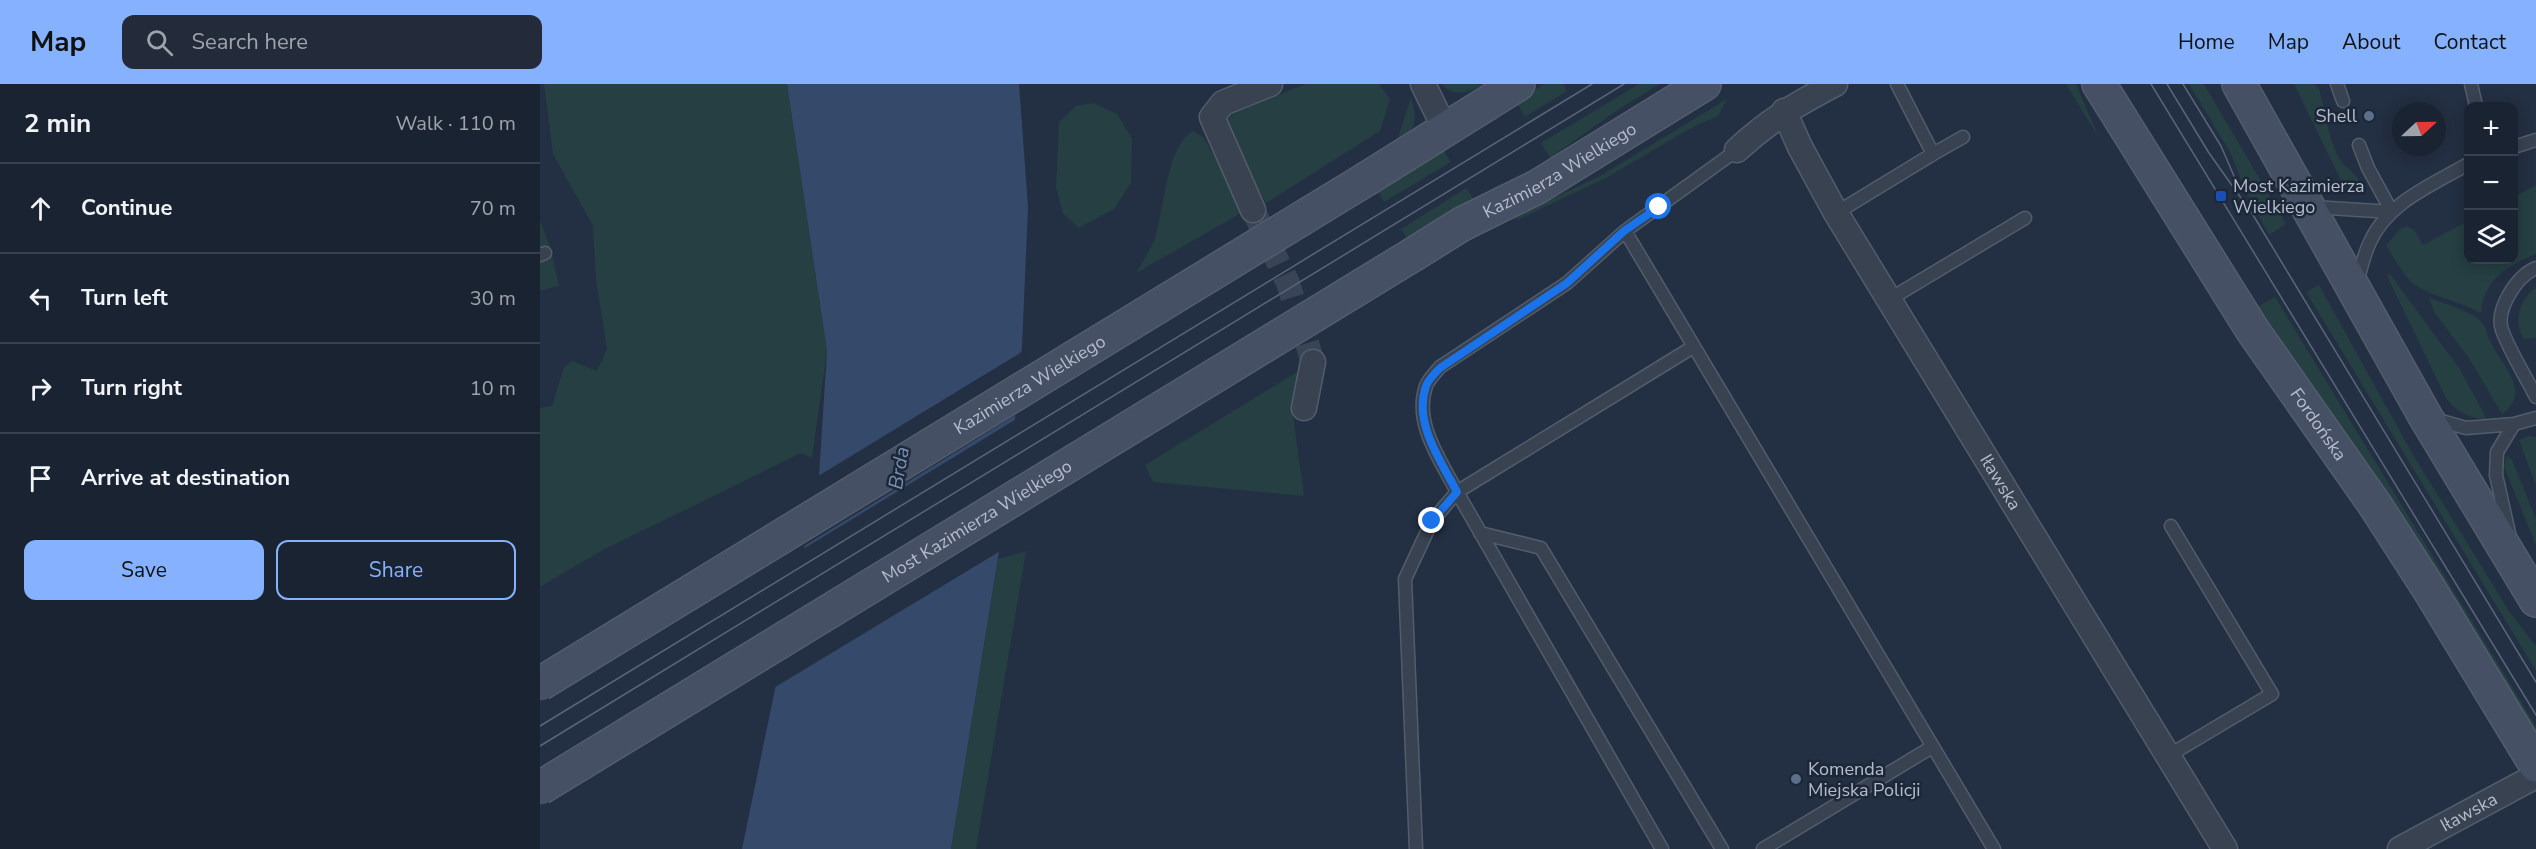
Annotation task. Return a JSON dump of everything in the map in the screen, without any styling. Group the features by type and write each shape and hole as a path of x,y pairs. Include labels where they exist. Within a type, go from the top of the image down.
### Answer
{"main road":[{"name":"Kazimierza Wielkiego","path":"540,684 1518,84"},
{"name":"Kazimierza Wielkiego","path":"1414,254 1462,224 1537,187 1704,84"},
{"name":"Fordońska","path":"2099,84 2253,331 2375,505 2411,561 2536,765"},
{"path":"2239,84 2425,416 2536,600"},
{"name":"Most Kazimierza Wielkiego","path":"540,788 1414,254"}],"street":[{"path":"1253,210 1212,117 1223,103 1270,84"},
{"path":"1423,84 1445,129"},
{"path":"1737,150 1758,130 1784,111 1835,84"},
{"name":"Iławska","path":"1784,111 1800,147 1836,213 2225,849"},
{"path":"1304,408 1313,362"},
{"name":"Iławska","path":"2400,849 2536,776"}],"lane":[{"path":"1897,84 1933,154"},
{"path":"2337,84 2343,101"},
{"path":"2471,84 2475,102"},
{"path":"1836,213 1963,137"},
{"path":"2518,146 2536,140"},
{"path":"2359,145 2368,168 2392,212"},
{"path":"1662,849 1457,492 1426,434 1423,404 1426,385 1440,368 1567,283 1624,231 1737,150"},
{"path":"2355,289 2369,242 2379,226 2400,203 2464,167"},
{"path":"2309,207 2392,212"},
{"path":"1890,299 2025,218"},
{"path":"1624,231 1994,849"},
{"path":"2536,268 2513,284 2505,303 2501,328 2536,398"},
{"path":"1416,849 1405,579 1432,521 1457,492 1694,347"},
{"path":"2425,416 2466,428 2514,424 2536,418"},
{"path":"2514,424 2497,452 2496,475 2517,566"},
{"path":"2168,756 2272,694 2171,526"},
{"path":"1480,533 1541,548 1722,849"},
{"path":"1763,849 1932,747"}],"green space":[{"path":"544,84 787,84 827,351 812,458 801,453 599,552 540,587 540,408 552,406 564,367 572,361 597,371 607,349 596,280 593,226 553,154"},
{"path":"1305,84 1379,84 1390,99 1380,131 1266,203 1227,131 1228,120 1233,114"},
{"path":"1441,84 1484,84 1473,90 1457,93"},
{"path":"1544,84 1563,84 1567,91 1525,117 1516,101"},
{"path":"1639,84 1660,84 1619,109 1550,158 1541,143"},
{"path":"2066,84 2076,84 2099,138"},
{"path":"2189,84 2204,84 2286,224 2269,235 2245,190 2231,154"},
{"path":"2294,84 2315,84 2319,89 2333,145 2341,161 2360,182 2357,189 2347,193"},
{"path":"1411,97 1414,123 1409,132 1397,141"},
{"path":"1727,99 1718,116 1693,127 1606,178 1517,220 1515,216 1600,176"},
{"path":"1094,103 1117,114 1132,138 1131,183 1114,209 1079,228 1063,214 1056,188 1059,122 1076,106"},
{"path":"1193,131 1204,138 1245,211 1136,273 1156,235 1168,178 1177,149 1184,138"},
{"path":"1443,150 1451,162 1384,202 1378,191"},
{"path":"2536,185 2536,254 2518,263 2518,210 2518,195"},
{"path":"1466,188 1475,201 1408,240 1401,229"},
{"path":"540,221 550,246 559,286 540,291"},
{"path":"2464,223 2464,264 2516,264 2499,275 2492,283 2483,301 2481,313 2430,293 2414,284 2402,271 2386,245 2400,229 2407,226 2414,230 2423,245"},
{"path":"2390,274 2459,368 2487,419 2464,414 2446,398 2387,276"},
{"path":"2319,285 2412,453 2509,611 2536,646 2536,671 2306,292"},
{"path":"2536,287 2536,338 2524,339 2520,332 2518,318 2522,304"},
{"path":"2275,297 2536,726 2536,733 2397,507 2257,307"},
{"path":"2429,298 2466,312 2484,326 2515,387 2515,397 2502,414 2469,358 2434,312"},
{"path":"1302,369 1292,408 1304,496 1153,482 1145,465"},
{"path":"2528,436 2536,437 2536,486 2519,440"},
{"path":"2507,456 2512,460 2536,519 2536,545 2504,467"},
{"path":"1026,551 976,849 951,849 998,559"}],"water":[{"name":"Brda","path":"787,84 1019,84 1028,207 1022,347 1007,502 951,849 742,849 819,476 827,351"}],"pier":[{"path":"1025,350 1019,413 801,548 815,478"},
{"path":"1018,418 1010,502 1002,550 772,689 800,551"}],"tunnel":[{"path":"1253,210 1288,283 1313,362"}],"tram line":[{"path":"540,726 1592,84"},
{"path":"540,746 1624,84"},
{"path":"2151,84 2536,715"},
{"path":"2167,84 2209,153 2253,215 2536,682"},
{"path":"2183,84 2221,146 2237,183"}],"place":[{"name":"Shell","path":"2369,116"},
{"name":"Most Kazimierza Wielkiego","path":"2221,196"},
{"name":"Komenda Miejska Policji","path":"1796,779"}],"route":[{"path":"1432,521 1457,492 1426,434 1423,404 1426,385 1440,368 1567,283 1624,231 1659,207"}]}
